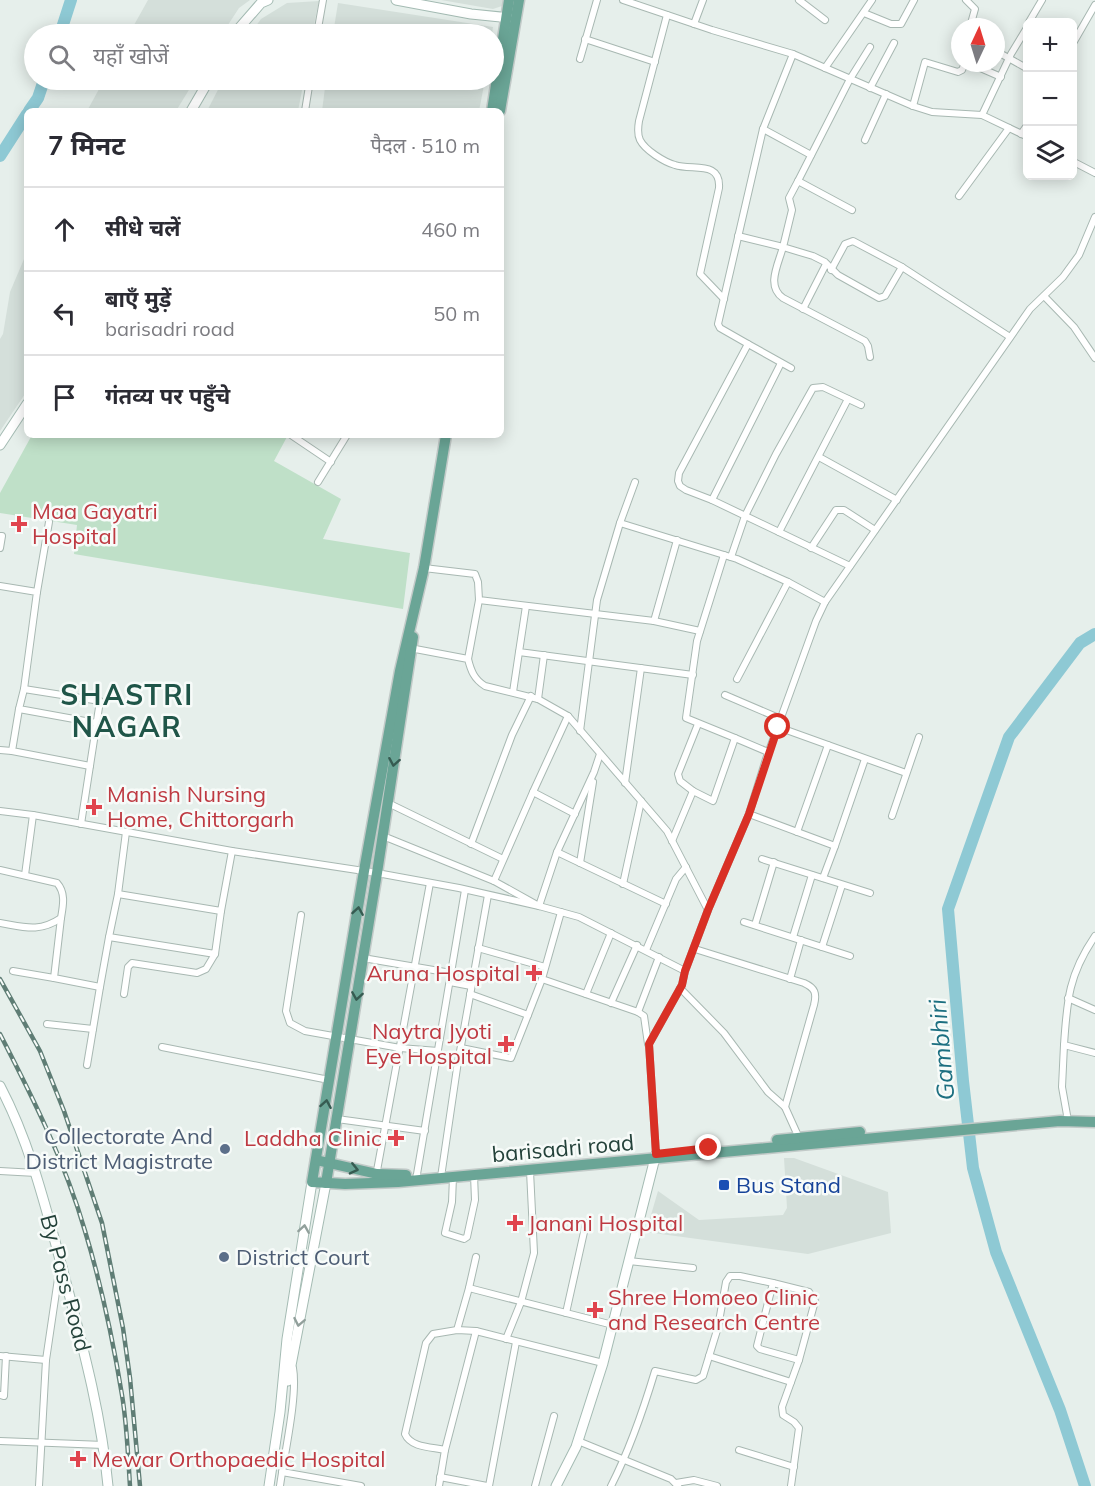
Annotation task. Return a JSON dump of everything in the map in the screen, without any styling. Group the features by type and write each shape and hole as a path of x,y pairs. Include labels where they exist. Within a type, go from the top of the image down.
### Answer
{"main road":[{"path":"504,77 511,18 509,0"},
{"path":"504,52 511,18 519,0"},
{"path":"493,108 496,90"},
{"path":"500,108 502,90"},
{"path":"326,1183 383,836 413,622 445,438"},
{"path":"312,1182 364,871 409,648"},
{"path":"814,1140 1067,1115 1085,1117 1093,1122"},
{"path":"814,1140 1060,1121 1093,1122"},
{"name":"barisadri road","path":"656,1156 799,1138 814,1140"},
{"name":"barisadri road","path":"442,1175 453,1177 814,1140"},
{"path":"316,1160 376,1178"},
{"name":"barisadri road","path":"376,1178 535,1169"},
{"name":"barisadri road","path":"312,1182 326,1183 393,1175 417,1177"}],"street":[{"path":"243,24 261,3 268,0"},
{"path":"319,24 323,0"},
{"path":"396,0 471,14 511,18"},
{"path":"580,58 597,0"},
{"path":"624,0 794,54 913,106 932,112 982,115 1023,135"},
{"path":"647,8 650,0"},
{"path":"694,24 703,0"},
{"path":"799,0 825,20"},
{"path":"825,68 872,0"},
{"path":"864,13 897,25 901,24 914,0"},
{"path":"966,0 975,9 972,18"},
{"path":"1032,18 1042,0"},
{"path":"1077,36 1095,5 1089,0"},
{"path":"667,15 639,121 638,134 650,151 675,165 712,171 719,178 719,188 700,274 724,299"},
{"path":"982,115 1023,33"},
{"path":"585,39 655,62"},
{"path":"870,88 894,43"},
{"path":"870,47 850,79 789,198 792,210 773,288 783,298 865,341 870,357"},
{"path":"791,368 719,327 763,129 794,54"},
{"path":"1005,57 1023,66"},
{"path":"913,106 925,62 951,70"},
{"path":"989,72 1001,77"},
{"path":"193,108 203,90"},
{"path":"305,108 308,90"},
{"path":"865,140 886,94"},
{"path":"959,196 1009,128"},
{"path":"763,129 811,155"},
{"path":"1077,164 1095,173"},
{"path":"798,181 852,210"},
{"path":"649,1044 680,988 708,910 749,814 768,752 825,602 1030,309 1063,277 1078,255 1095,217"},
{"path":"738,236 813,256 876,297 885,296 902,267"},
{"path":"803,309 845,244 853,241 902,267 1010,337"},
{"path":"1044,296 1074,327 1095,358"},
{"path":"748,344 678,477 680,486 850,566"},
{"path":"712,500 781,363"},
{"path":"768,752 686,718 700,631 728,556 746,516 813,388 823,387 861,405"},
{"path":"778,532 848,399"},
{"path":"0,445 24,409"},
{"path":"295,438 331,462"},
{"path":"318,482 345,438"},
{"path":"819,457 897,500"},
{"path":"580,730 597,600 635,482"},
{"path":"811,548 836,510 844,510 875,530"},
{"path":"12,751 24,689 49,522"},
{"path":"620,523 728,556 788,582 825,602"},
{"path":"0,536 2,536 0,548"},
{"path":"654,621 677,540"},
{"path":"423,568 475,574 479,600 468,659 477,681 485,686 534,697 568,716 667,831 708,910"},
{"path":"737,680 788,582"},
{"path":"0,586 37,592"},
{"path":"479,600 654,621 700,631"},
{"path":"513,692 526,606"},
{"path":"409,648 468,659"},
{"path":"519,652 693,675"},
{"path":"471,844 512,735 534,697 544,655"},
{"path":"625,783 641,668"},
{"path":"24,689 100,701 81,824"},
{"path":"725,695 781,719"},
{"path":"19,709 96,723"},
{"path":"494,881 568,716"},
{"path":"698,724 678,774 680,781 693,791 713,801 735,738"},
{"path":"778,727 906,773"},
{"path":"892,816 919,737"},
{"path":"797,832 828,745"},
{"path":"0,750 90,766"},
{"path":"539,906 557,852 600,754"},
{"path":"823,878 865,759"},
{"path":"580,863 594,772"},
{"path":"672,841 693,791"},
{"path":"532,792 575,814"},
{"path":"623,884 640,801"},
{"path":"388,803 503,859"},
{"path":"0,811 231,851 377,873 539,906 579,916 685,971"},
{"path":"749,814 836,846"},
{"path":"26,875 33,815"},
{"path":"87,1065 118,894 126,832"},
{"path":"383,836 494,881 539,906"},
{"path":"124,994 128,967 132,963 197,973 206,969 215,954 231,851"},
{"path":"557,852 666,904"},
{"path":"762,859 870,893"},
{"path":"755,925 774,862"},
{"path":"646,950 676,879 686,867"},
{"path":"0,870 48,879 60,886 63,895 54,978"},
{"path":"793,937 812,874"},
{"path":"376,1178 430,883"},
{"path":"822,947 842,885"},
{"path":"417,1177 465,890"},
{"path":"118,894 221,911"},
{"path":"442,1175 460,1048 488,895"},
{"path":"460,1048 512,1058 542,979 561,912"},
{"path":"302,915 285,1011 293,1026 305,1031 400,1048 438,1051"},
{"path":"0,923 30,928 49,926 61,918"},
{"path":"744,922 850,956"},
{"path":"586,994 611,933"},
{"path":"1067,1115 1062,1087 1068,998 1081,956 1095,936"},
{"path":"109,938 215,954"},
{"path":"790,979 801,940"},
{"path":"611,1003 637,945"},
{"path":"478,948 545,967"},
{"path":"695,949 810,986 816,992 816,999 785,1107"},
{"path":"638,1012 659,957"},
{"path":"363,958 451,973"},
{"path":"13,971 100,987"},
{"path":"542,979 644,1016 649,1044 656,1156 603,1364 578,1441 556,1486"},
{"path":"450,982 528,1015"},
{"path":"680,988 718,1026 761,1083 785,1107 799,1138"},
{"path":"1068,998 1095,1010"},
{"path":"47,1024 93,1029"},
{"path":"1064,1045 1095,1053"},
{"path":"162,1047 330,1081"},
{"name":"By Pass Road","path":"0,1086 15,1114 36,1173 60,1261 88,1365 104,1445 108,1486"},
{"path":"337,1119 425,1131"},
{"path":"506,1339 521,1302 534,1253 535,1169"},
{"path":"0,1171 36,1173"},
{"path":"453,1177 452,1202 445,1233 464,1239 467,1237 475,1200 474,1175"},
{"path":"269,1486 280,1412 287,1339 312,1182"},
{"path":"280,1412 292,1364 326,1183"},
{"path":"566,1313 585,1223"},
{"path":"457,1330 476,1257"},
{"path":"39,1486 46,1360 60,1261"},
{"path":"629,1261 693,1268"},
{"path":"611,1486 625,1459 655,1371 699,1380 704,1377 718,1327 727,1278 734,1275 809,1292 815,1301 782,1411 787,1419 799,1428 791,1486"},
{"path":"773,1283 757,1346 760,1349 798,1360"},
{"path":"469,1288 613,1325"},
{"path":"294,1296 304,1297"},
{"path":"445,1450 413,1444 406,1438 405,1429 426,1343 430,1336 437,1332 476,1331 603,1364"},
{"path":"439,1486 445,1450 476,1331"},
{"path":"440,1477 488,1486 516,1342"},
{"path":"0,1395 4,1395 3,1356 46,1360"},
{"path":"709,1356 791,1382"},
{"path":"280,1486 291,1410 294,1379 292,1364"},
{"path":"264,1486 278,1391 284,1376"},
{"path":"535,1486 554,1416"},
{"path":"0,1441 104,1445"},
{"path":"578,1441 671,1479 677,1485 694,1480 717,1486"},
{"path":"740,1450 794,1467"},
{"path":"282,1472 359,1486"}],"shaded area":[{"path":"148,0 250,0 239,8 229,24 135,24"},
{"path":"441,0 503,0 502,6 493,9"},
{"path":"319,1 314,24 257,24 261,19 287,3"},
{"path":"338,3 474,24 335,24"},
{"path":"99,90 189,90 178,108 89,108"},
{"path":"218,90 302,90 299,108 209,108"},
{"path":"325,90 483,90 480,108 322,108"},
{"path":"24,259 24,395 0,431 0,339 3,334 10,292"},
{"path":"784,1158 794,1158 888,1192 891,1233 808,1254 646,1232 658,1191 699,1220 783,1215 787,1208"}],"green space":[{"path":"30,438 286,438 274,461 341,499 323,539 410,553 403,609 74,554 77,525 0,513 0,493"}],"waterway":[{"path":"63,24 71,0"},
{"path":"31,108 41,90"},
{"path":"0,156 24,119"},
{"name":"Gambhiri","path":"1085,1486 1060,1410 996,1252 973,1168 948,909 1009,737 1080,643 1095,634"}],"railway":[{"path":"0,979 40,1051 64,1111 102,1223 123,1328 140,1486"},
{"path":"0,1034 58,1155 91,1251 106,1312 122,1395 130,1486"}],"place":[{"name":"Maa Gayatri Hospital","path":"19,524"},
{"name":"Manish Nursing Home, Chittorgarh","path":"94,807"},
{"name":"Aruna Hospital","path":"534,973"},
{"name":"Naytra Jyoti Eye Hospital","path":"506,1044"},
{"name":"Laddha Clinic","path":"396,1138"},
{"name":"Collectorate And District Magistrate","path":"225,1149"},
{"name":"Bus Stand","path":"724,1185"},
{"name":"Janani Hospital","path":"515,1223"},
{"name":"District Court","path":"224,1257"},
{"name":"Shree Homoeo Clinic and Research Centre","path":"595,1310"},
{"name":"Mewar Orthopaedic Hospital","path":"78,1459"}],"district":[{"name":"SHASTRI NAGAR","path":"127,710"}],"route":[{"path":"709,1148 656,1154 649,1044 682,985 708,910 749,814 778,727"}]}
